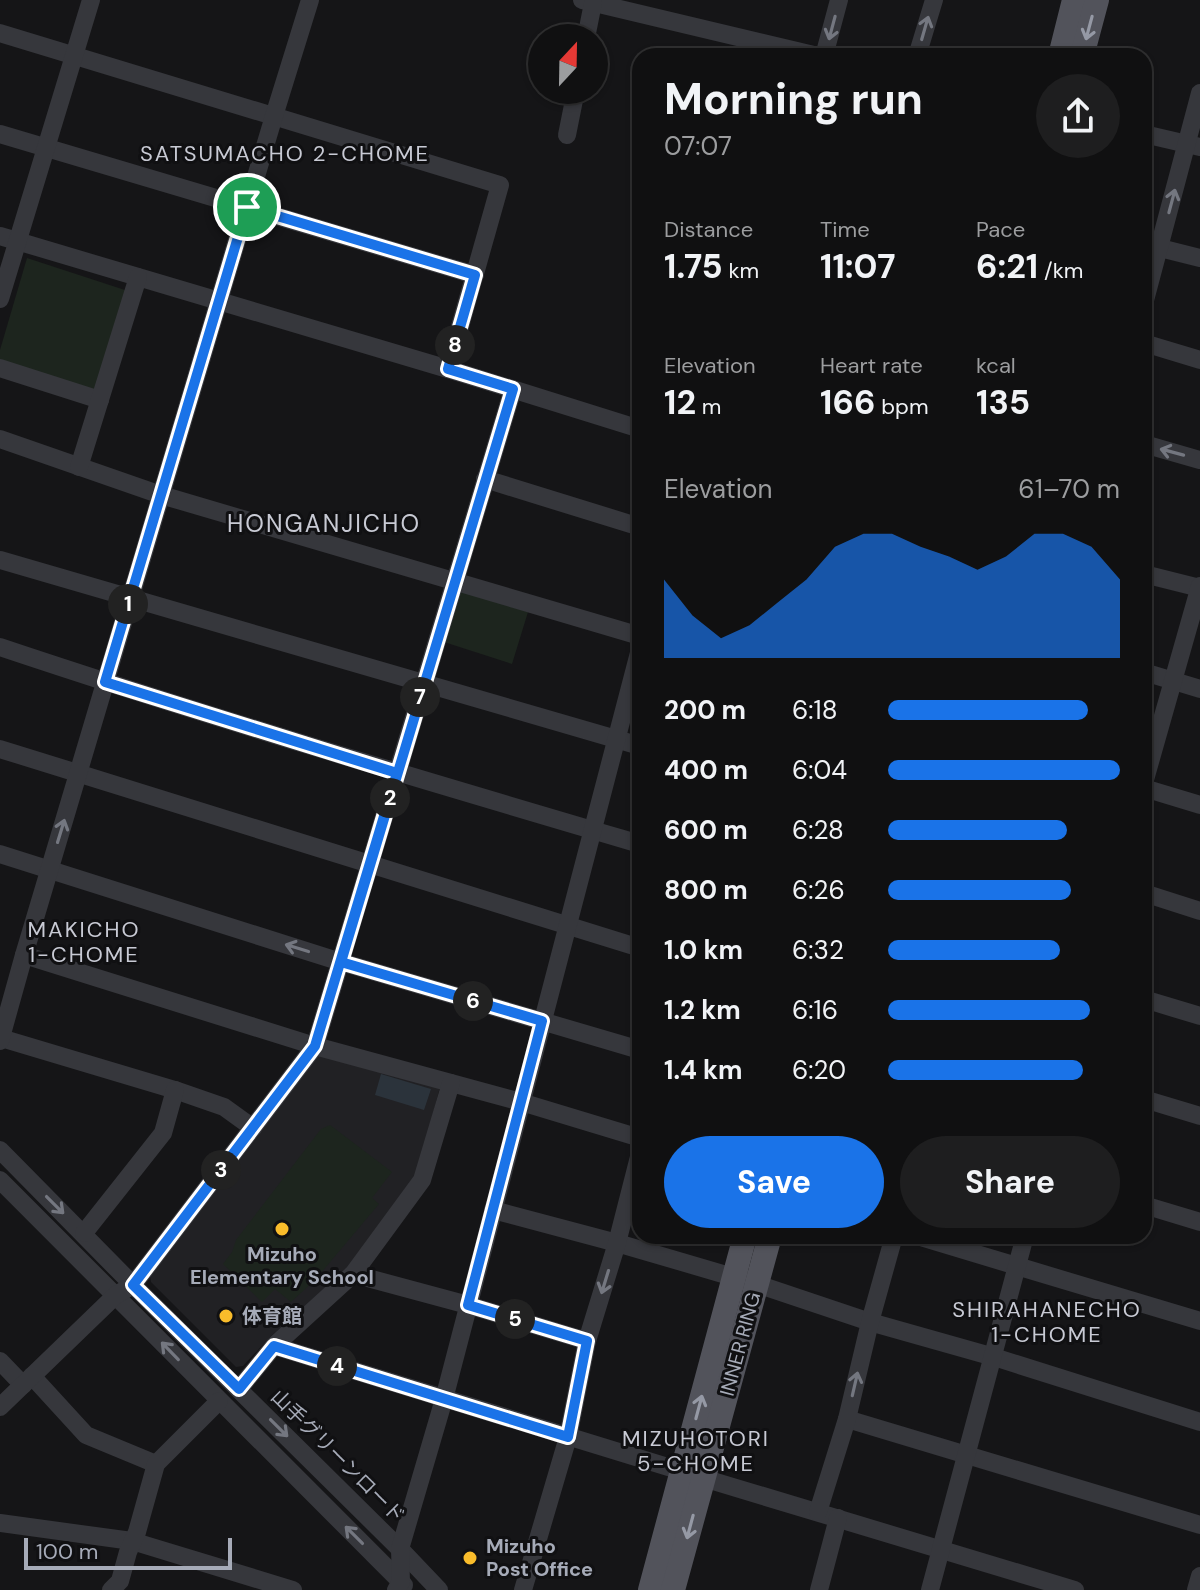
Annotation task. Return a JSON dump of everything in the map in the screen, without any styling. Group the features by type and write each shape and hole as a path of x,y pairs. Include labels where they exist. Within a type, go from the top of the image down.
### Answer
{"main road":[{"path":"1062,48 1074,0"},
{"path":"1084,48 1097,0"},
{"name":"INNER RING","path":"745,1244 746,1280"},
{"name":"INNER RING","path":"650,1590 692,1474 746,1280 766,1244"},
{"name":"INNER RING","path":"673,1590 692,1474"}],"street":[{"path":"0,299 9,239 46,148 91,0"},
{"path":"253,1128 224,1107 0,1039 6,995 24,955 310,0"},
{"path":"824,48 839,0"},
{"path":"919,48 934,0"},
{"path":"586,24 587,1 787,48"},
{"path":"0,33 500,185 448,369"},
{"path":"1152,276 1193,146 1200,93"},
{"path":"567,135 573,104"},
{"path":"0,134 475,275"},
{"path":"1152,136 1193,146"},
{"path":"9,239 632,426"},
{"path":"1160,248 1200,258"},
{"path":"79,467 138,277"},
{"path":"1152,345 1200,360"},
{"path":"0,368 100,400"},
{"path":"0,1407 116,1295 133,1285 315,1046 513,389"},
{"path":"0,439 161,495 632,634"},
{"path":"1152,446 1200,460"},
{"path":"485,479 632,525"},
{"path":"0,560 632,744"},
{"path":"1152,576 1200,588 1152,756"},
{"path":"0,647 397,773 632,842"},
{"path":"1152,674 1200,689"},
{"path":"402,1587 400,1549 444,1399 632,679"},
{"path":"0,749 632,945"},
{"path":"1152,788 1200,805"},
{"path":"0,854 341,962 632,1048"},
{"path":"1152,896 1200,911"},
{"path":"24,955 315,1046 632,1136"},
{"path":"1152,1001 1200,1016"},
{"path":"239,1389 274,1346 353,1274 422,1180 451,1083"},
{"path":"84,1233 163,1133 175,1090"},
{"path":"1152,1101 1200,1116"},
{"name":"山手グリーンロード","path":"0,1150 439,1590"},
{"path":"0,1180 402,1587"},
{"path":"523,1590 568,1437 587,1341 632,1184"},
{"path":"1152,1207 1200,1222"},
{"path":"493,1210 746,1280 870,1322 994,1357 1200,1422"},
{"path":"818,1512 847,1419 892,1244"},
{"path":"944,1244 1200,1321"},
{"path":"930,1590 1023,1244"},
{"path":"353,1274 587,1341"},
{"path":"274,1346 1075,1590"},
{"path":"0,1361 28,1381 86,1435 156,1464"},
{"path":"120,1587 156,1464 219,1401"},
{"path":"847,1419 1200,1525"},
{"path":"819,1590 838,1518"},
{"path":"0,1523 132,1541 293,1590"},
{"path":"1196,1590 1200,1576"}],"shaded area":[{"path":"27,258 131,292 95,399 0,371 0,350"},
{"path":"458,590 528,612 512,664 444,642"},
{"name":"Mizuho Elementary School","path":"314,1053 440,1087 418,1172 350,1270 271,1336 243,1366 236,1367 151,1282 150,1276"},
{"path":"381,1074 431,1089 424,1110 375,1095"},
{"path":"330,1125 392,1172 372,1198 379,1204 315,1280 291,1302 275,1289 262,1302 223,1264 236,1240 321,1129"}],"place":[{"name":"Mizuho Elementary School","path":"282,1229"},
{"name":"体育館","path":"226,1316"},
{"name":"Mizuho Post Office","path":"470,1558"}],"district":[{"name":"SATSUMACHO 2-CHOME","path":"285,153"},
{"name":"HONGANJICHO","path":"324,524"},
{"name":"MAKICHO 1-CHOME","path":"84,942"},
{"name":"SHIRAHANECHO 1-CHOME","path":"1047,1322"},
{"name":"MIZUHOTORI 5-CHOME","path":"696,1450"}],"route":[{"path":"247,207 475,275 448,369 513,389 341,962 542,1021 468,1305 587,1341 568,1437 274,1346 239,1389 133,1285 315,1046 397,773 105,682 247,207"}]}
